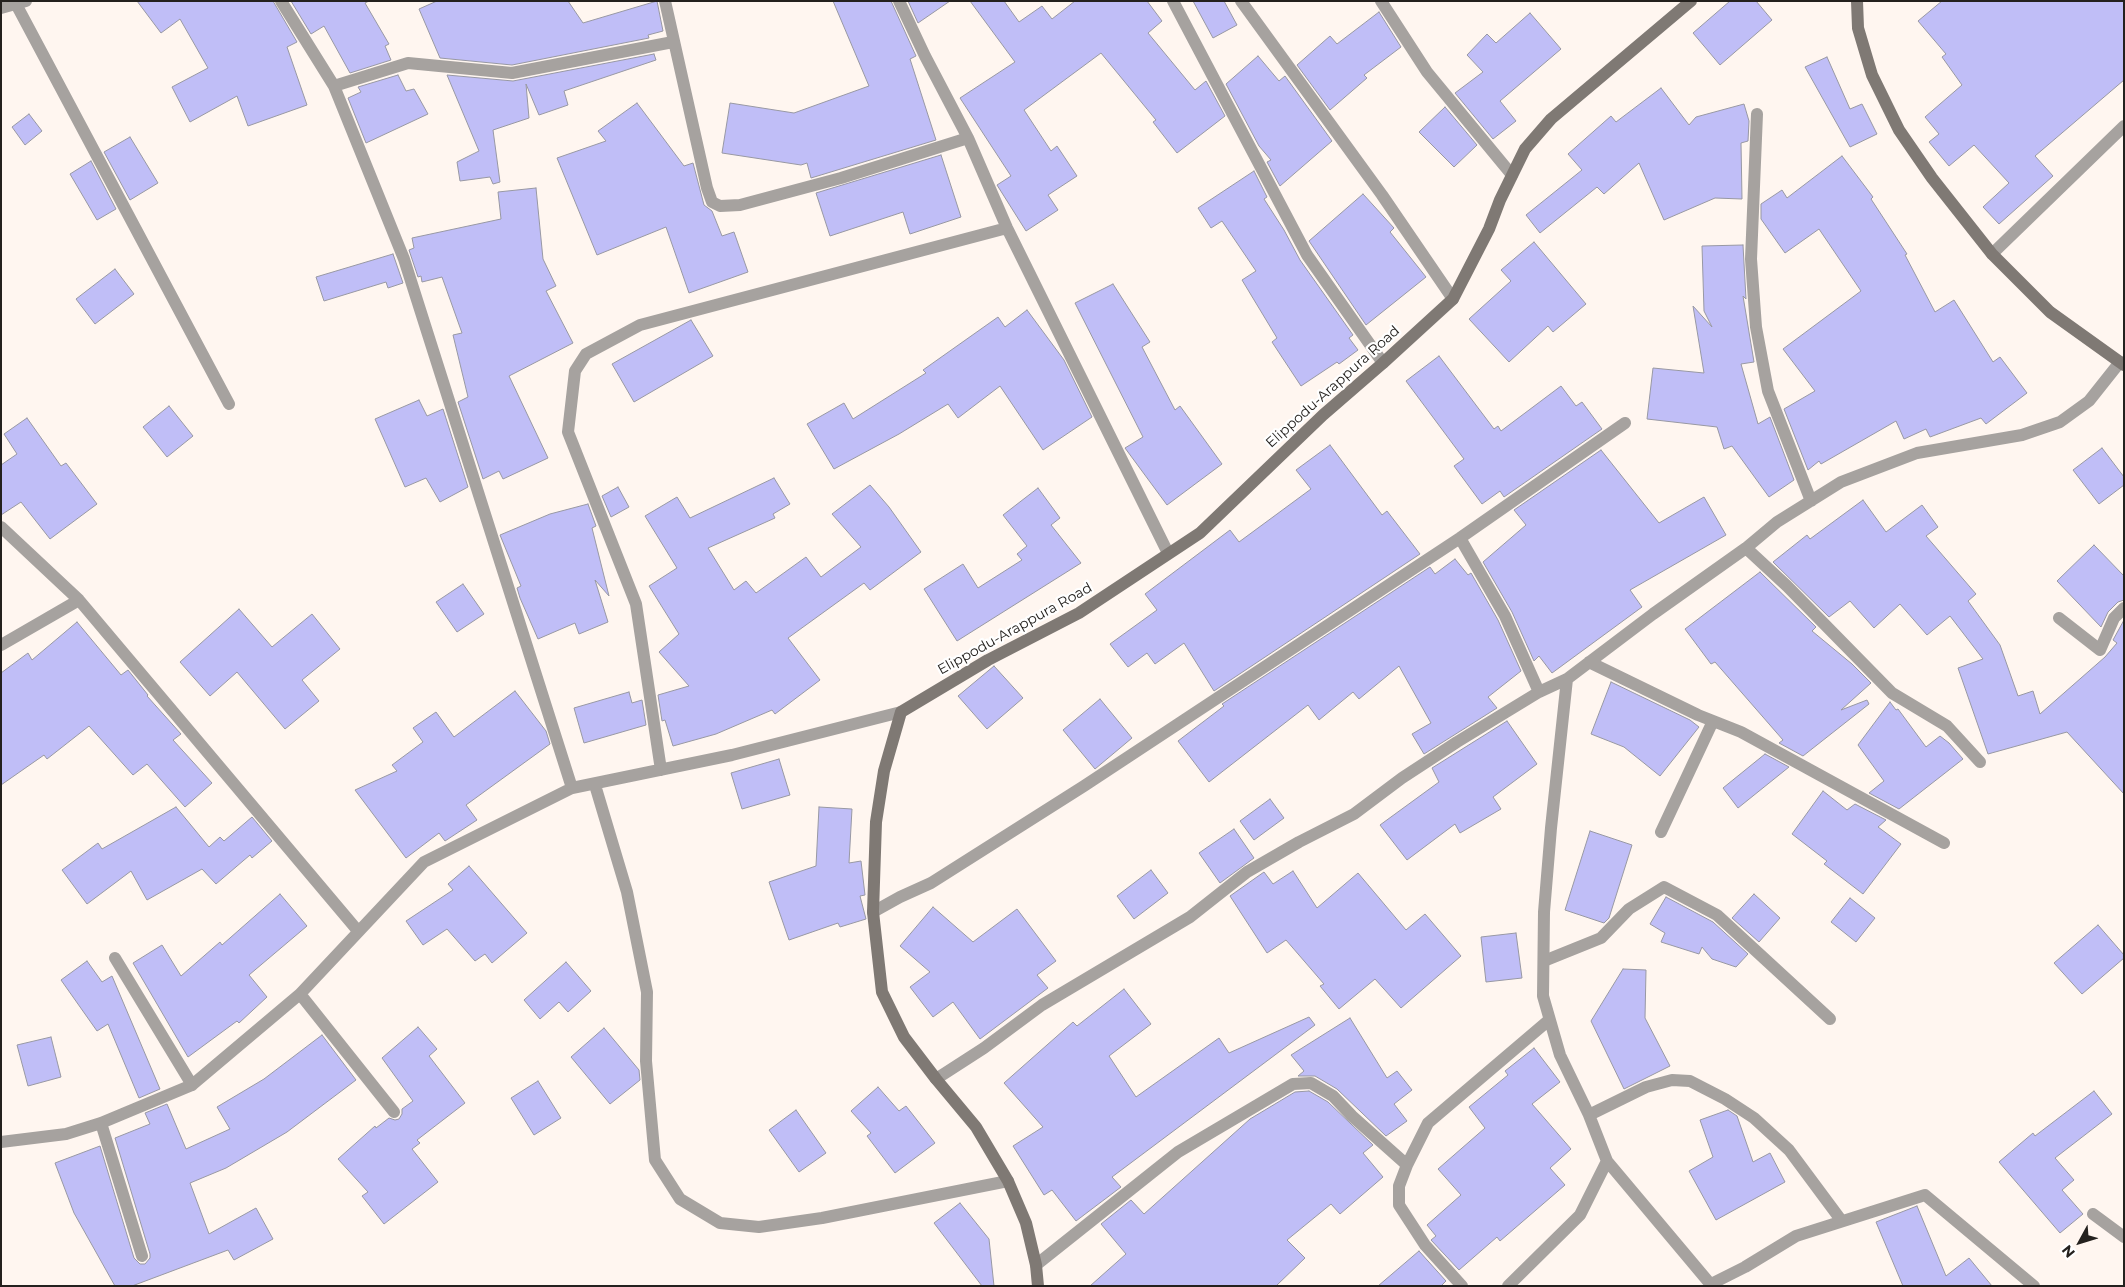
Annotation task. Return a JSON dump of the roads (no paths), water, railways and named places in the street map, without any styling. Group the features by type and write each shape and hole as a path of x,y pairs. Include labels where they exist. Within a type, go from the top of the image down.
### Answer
{"street":[{"path":"281,1 334,86 404,259 572,788"},
{"path":"665,1 707,188 712,202 720,206 740,205 841,178 968,138"},
{"path":"899,1 925,56 968,138 1007,228 1168,553"},
{"path":"1173,1 1307,254 1384,363"},
{"path":"1241,1 1382,195 1454,299"},
{"path":"1381,1 1427,72 1512,175"},
{"path":"936,1079 984,1048 1042,1005 1190,917 1247,872 1299,842 1354,814 1402,778 1539,692 1567,679 1652,614 1746,548 1777,522 1841,482 1917,453 2022,435 2060,422 2089,401 2122,363 2050,312 1992,254 1932,178 1899,130 1872,75 1858,28 1857,1"},
{"name":"Elippodu-Arappura Road","path":"901,712 988,660 1079,613 1200,533 1310,428 1454,299 1489,229 1525,149 1551,119 1688,2"},
{"path":"1,8 20,3 229,404"},
{"path":"334,86 408,63 512,73 673,42"},
{"path":"1757,114 1751,259 1756,327 1768,391 1811,501"},
{"path":"1992,254 2124,126"},
{"path":"661,770 636,604 568,432 575,371 586,354 640,325 1007,228"},
{"path":"873,912 931,883 1084,786 1460,538 1625,423"},
{"path":"1,528 79,600 358,931"},
{"path":"1460,538 1505,616 1539,692"},
{"path":"1746,548 1787,586 1892,693 1947,726 1980,762"},
{"path":"1,645 79,600"},
{"path":"2059,618 2100,650 2114,618 2124,608"},
{"path":"1589,662 1713,721 1741,732 1784,758 1944,843"},
{"path":"1567,679 1544,912 1543,996 1560,1055 1590,1115 1607,1161 1711,1285 1796,1236 1841,1220 1925,1195 2034,1286"},
{"path":"1,1142 66,1134 101,1123 192,1085 300,994 424,862 572,788 595,785 732,755 901,712"},
{"path":"901,712 884,771 876,822 873,912 876,955 882,992 904,1037 976,1127 1008,1181 1026,1224 1036,1265 1038,1286"},
{"path":"1661,832 1713,721"},
{"path":"595,785 627,892 647,992 646,1060 656,1160 680,1199 720,1223 759,1227 822,1218 1008,1181"},
{"path":"1544,961 1600,938 1629,909 1664,887 1717,915 1830,1019"},
{"path":"115,958 192,1085"},
{"path":"300,994 394,1112"},
{"path":"1462,1286 1425,1245 1399,1205 1399,1186 1407,1165 1428,1123 1549,1020"},
{"path":"1590,1115 1646,1087 1672,1080 1690,1081 1726,1099 1754,1118 1775,1137 1789,1150 1841,1220"},
{"path":"1036,1265 1178,1152 1294,1084 1311,1083 1333,1096 1352,1116 1407,1165"},
{"path":"101,1123 142,1256"},
{"path":"1512,1284 1580,1215 1607,1161"},
{"path":"2093,1214 2124,1237"}]}
